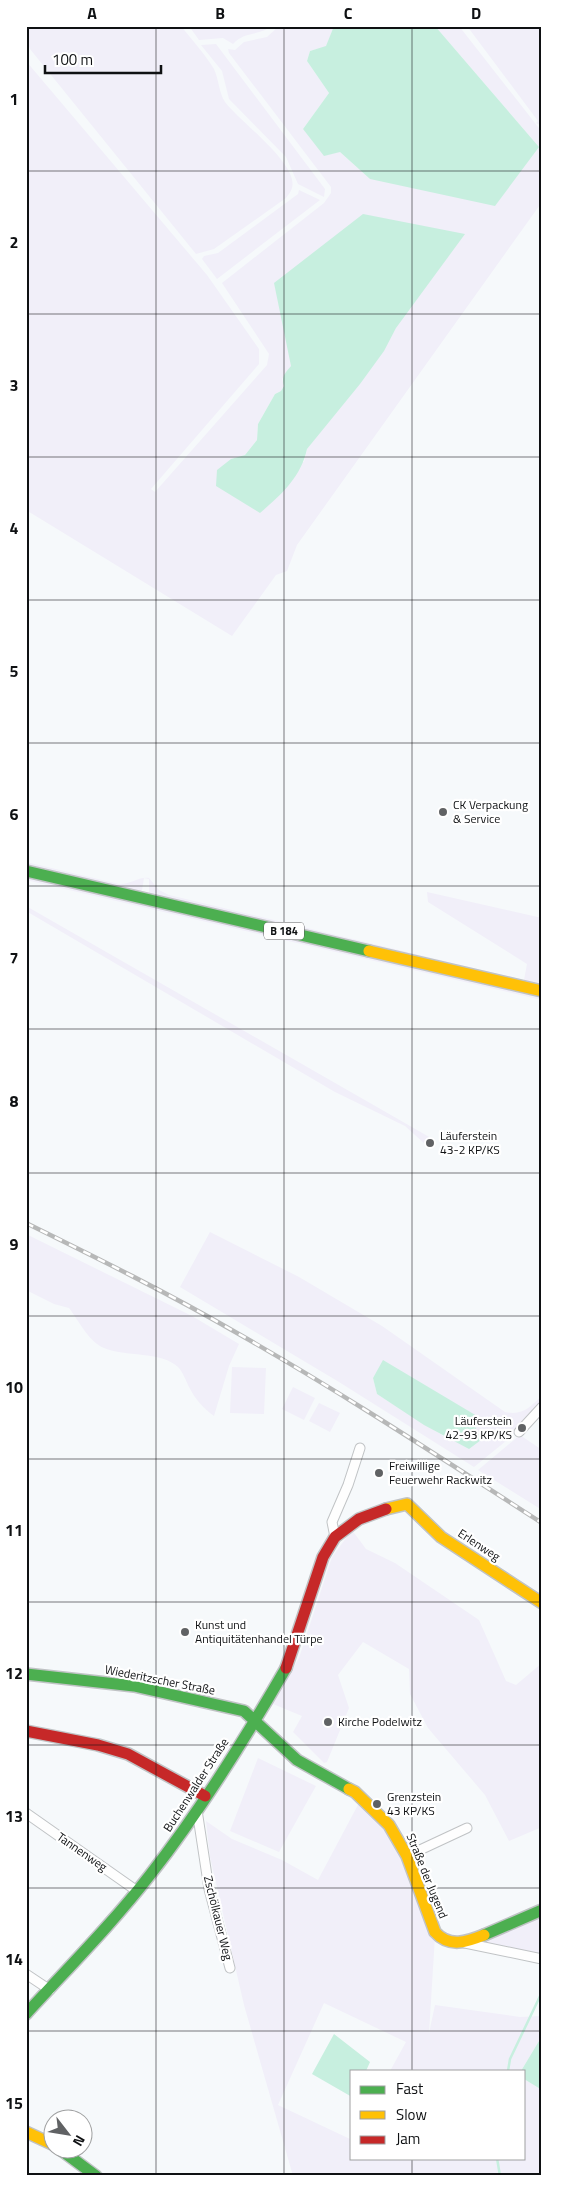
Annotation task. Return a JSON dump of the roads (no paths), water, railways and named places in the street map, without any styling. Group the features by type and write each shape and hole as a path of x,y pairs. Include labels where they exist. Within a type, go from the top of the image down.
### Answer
{"street":[{"name":"B 184","path":"26,871 542,991"},
{"path":"519,1432 542,1407"},
{"name":"Buchenwalder Straße","path":"335,1537 332,1522 348,1485 360,1448"},
{"name":"Buchenwalder Straße","path":"26,2014 50,1990 137,1891 169,1851 197,1810 287,1666 323,1557 335,1537 359,1520 393,1506 407,1504"},
{"name":"Erlenweg","path":"407,1504 441,1537 542,1603"},
{"name":"Wiederitzscher Straße","path":"26,1674 134,1686 238,1709 254,1721"},
{"name":"Straße der Jugend","path":"254,1721 297,1760 355,1792 389,1825 407,1856 437,1936 445,1941 464,1943"},
{"path":"26,1731 98,1745 128,1754 205,1796"},
{"name":"Zschölkauer Weg","path":"197,1810 209,1888 230,1968"},
{"name":"Tannenweg","path":"26,1813 137,1891"},
{"path":"407,1856 468,1828"},
{"path":"464,1943 542,1910"},
{"path":"464,1943 542,1959"},
{"path":"26,1974 50,1990"},
{"path":"26,2132 42,2139"},
{"path":"74,2160 96,2176"}],"waterway":[{"path":"508,2070 510,2059 542,1992"},
{"path":"497,2160 500,2176"}],"railway":[{"path":"26,1223 159,1290 276,1355 542,1523"}],"place":[{"name":"CK Verpackung & Service","path":"443,812"},
{"name":"Läuferstein 43-2 KP/KS","path":"430,1143"},
{"name":"Läuferstein 42-93 KP/KS","path":"522,1428"},
{"name":"Freiwillige Feuerwehr Rackwitz","path":"379,1473"},
{"name":"Kunst und Antiquitätenhandel Türpe","path":"185,1632"},
{"name":"Kirche Podelwitz","path":"328,1722"},
{"name":"Grenzstein 43 KP/KS","path":"377,1804"}]}
